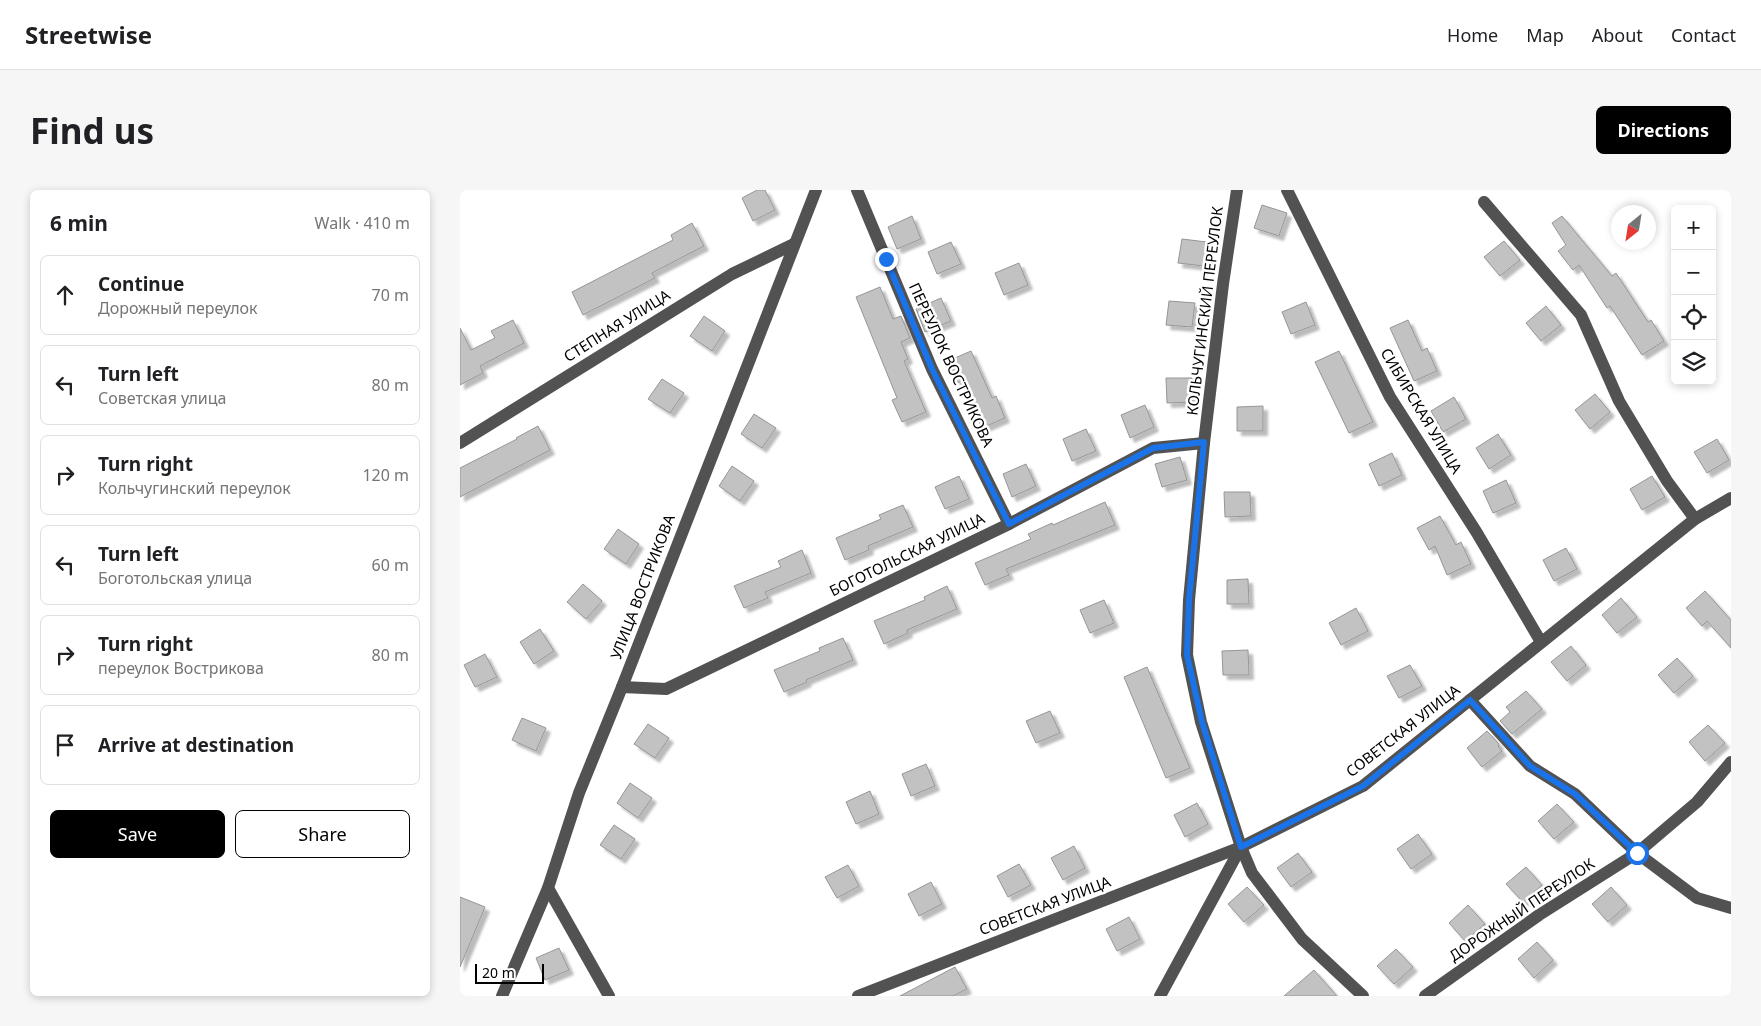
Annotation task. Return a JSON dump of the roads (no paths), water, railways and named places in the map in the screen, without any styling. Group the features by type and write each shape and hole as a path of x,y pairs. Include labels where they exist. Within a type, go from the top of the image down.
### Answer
{"street":[{"name":"УЛИЦА ВОСТРИКОВА","path":"502,996 548,888 579,793 816,190"},
{"name":"ПЕРЕУЛОК ВОСТРИКОВА","path":"857,190 932,369 1009,524"},
{"name":"КОЛЬЧУГИНСКИЙ ПЕРЕУЛОК","path":"1237,190 1204,442 1189,600 1187,655 1202,722 1241,847"},
{"name":"СИБИРСКАЯ УЛИЦА","path":"1287,190 1390,397 1541,642"},
{"path":"1484,202 1581,315 1619,401 1667,481 1695,519"},
{"name":"СТЕПНАЯ УЛИЦА","path":"460,443 732,274 794,244"},
{"name":"БОГОТОЛЬСКАЯ УЛИЦА","path":"622,687 666,689 1009,524 1153,448 1204,442"},
{"name":"СОВЕТСКАЯ УЛИЦА","path":"858,996 1241,847 1363,786 1695,519 1731,498"},
{"path":"1470,700 1530,766 1575,794 1637,853 1697,898 1731,908"},
{"name":"ДОРОЖНЫЙ ПЕРЕУЛОК","path":"1425,996 1539,915 1637,853 1697,802 1731,762"},
{"path":"1164,994 1208,904 1241,847"},
{"path":"1241,847 1252,873 1302,940 1363,996"},
{"path":"548,888 609,996"}]}
